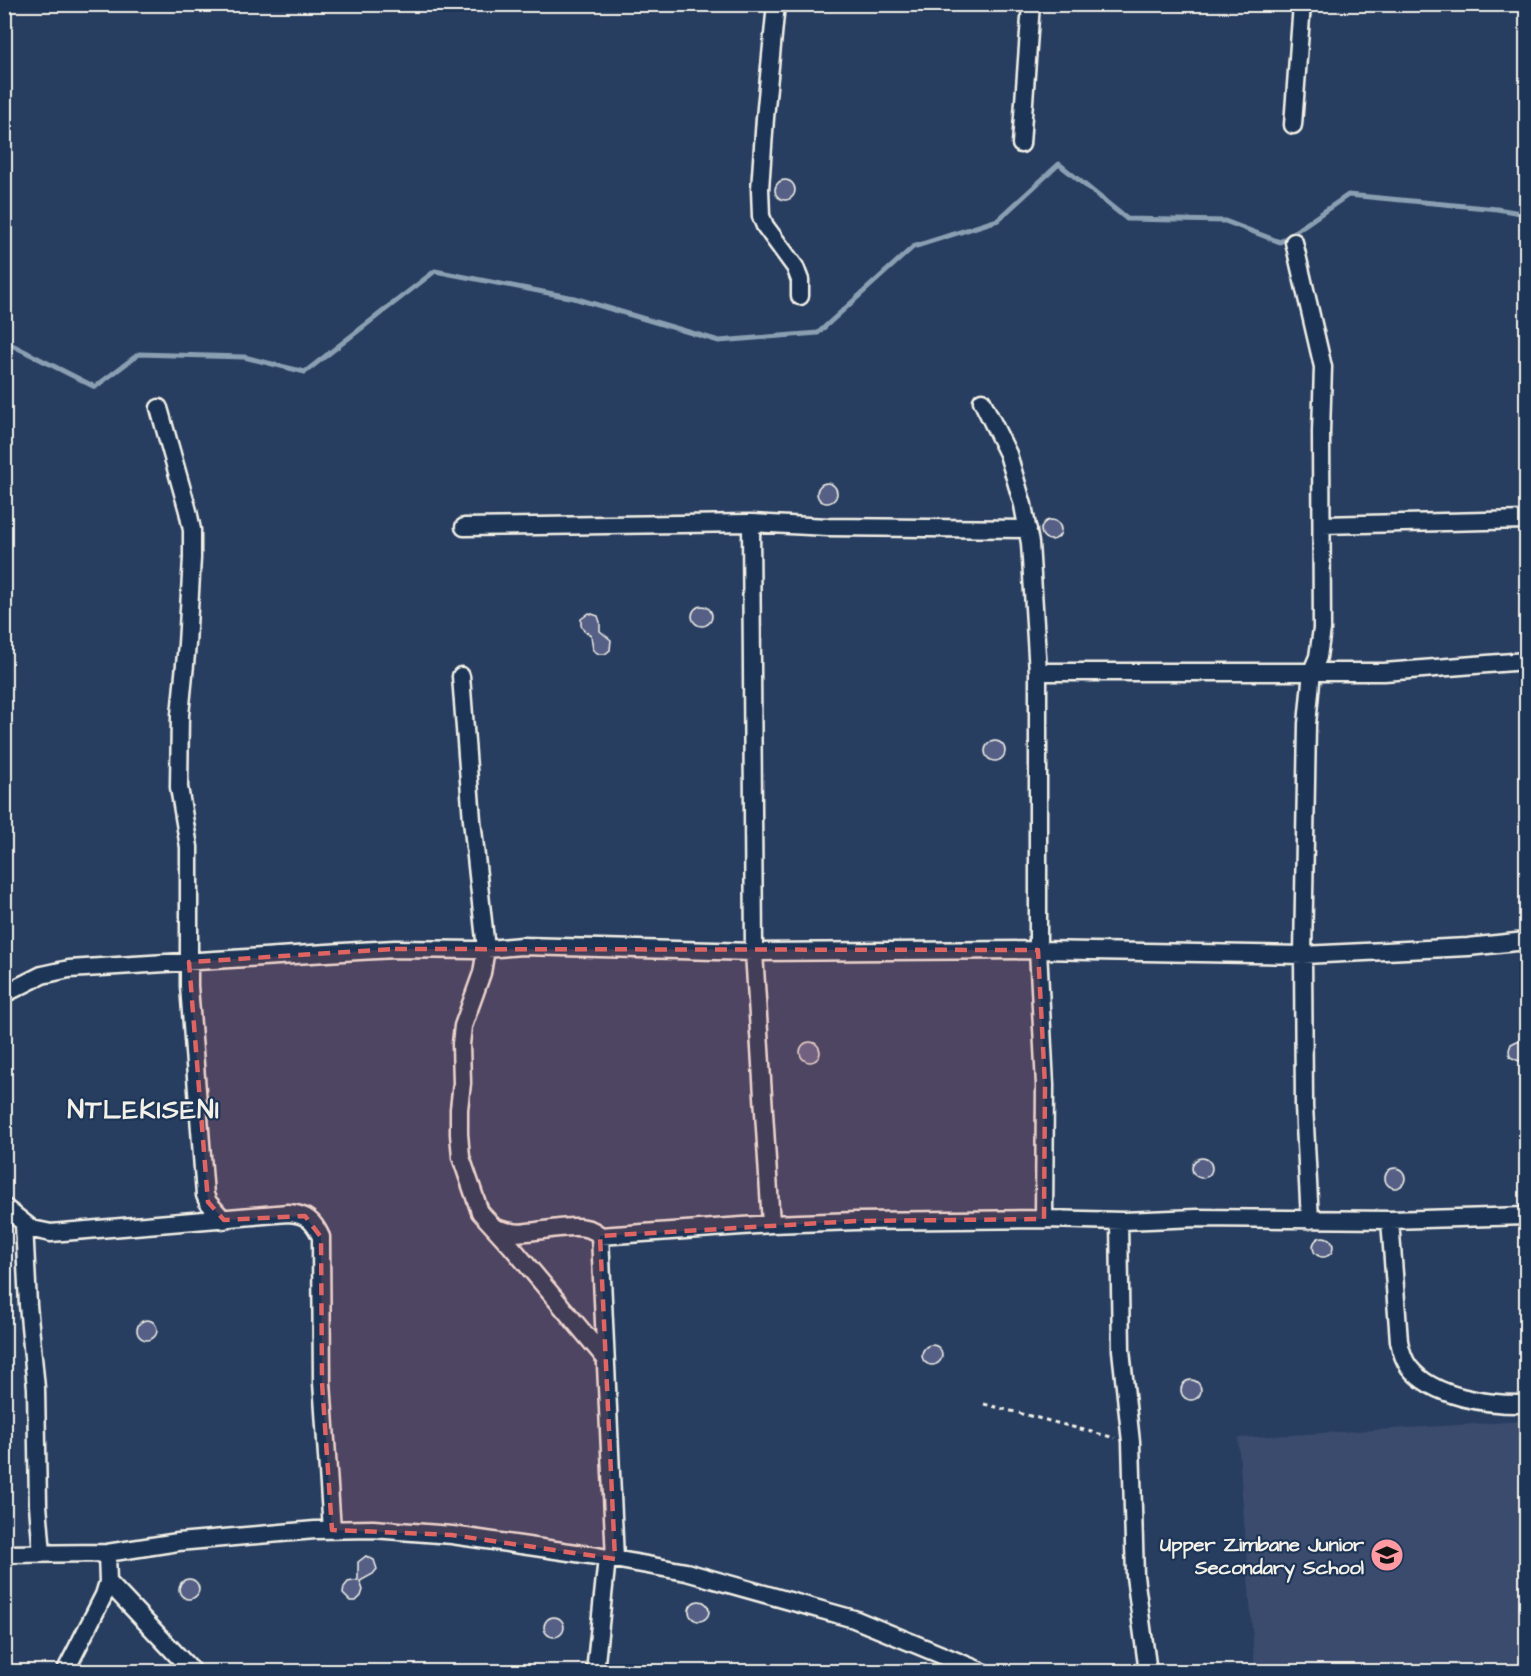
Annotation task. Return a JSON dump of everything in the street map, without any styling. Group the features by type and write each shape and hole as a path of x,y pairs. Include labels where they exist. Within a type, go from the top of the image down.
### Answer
{"street":[{"path":"776,4 765,118 761,216 765,226 795,267 800,280 800,296"},
{"path":"1021,144 1031,4"},
{"path":"1293,125 1302,4"},
{"path":"1294,242 1323,367 1322,629 1318,657 1312,671 1307,724 1303,955 1304,1106 1310,1220"},
{"path":"982,401 1008,454 1030,543 1038,672 1038,950 1045,1085 1044,1219"},
{"path":"159,408 192,531 187,644 180,725 179,787 189,848 189,986 205,1195 208,1202 224,1220"},
{"path":"1322,525 1527,520"},
{"path":"464,527 751,523 828,528 1028,529"},
{"path":"751,523 754,952 771,1224"},
{"path":"1038,672 1402,671 1527,661"},
{"path":"461,676 472,820 486,949 482,973 463,1026 459,1134 461,1156 480,1212 605,1358"},
{"path":"4,994 54,971 386,949 486,949 522,946 754,952 1038,950 1303,955 1468,947 1527,941"},
{"path":"4,1207 24,1224 40,1232 51,1233 298,1214 312,1220 321,1237 322,1382 332,1530"},
{"path":"495,1228 527,1233 584,1227 600,1236 771,1224 856,1221 1044,1219 1119,1221 1197,1218 1390,1220 1527,1216"},
{"path":"1390,1220 1399,1341 1402,1357 1410,1368 1419,1377 1442,1391 1480,1402 1527,1404"},
{"path":"1119,1221 1121,1350 1131,1442 1135,1576 1148,1671"},
{"path":"24,1224 27,1305 36,1388 38,1505 42,1554"},
{"path":"595,1671 611,1558 600,1236"},
{"path":"4,1554 107,1553 178,1542 332,1530 374,1529 452,1535 611,1558 686,1572 854,1619 980,1671"},
{"path":"65,1671 97,1613 108,1582 107,1553"},
{"path":"108,1582 193,1671"}],"path":[{"path":"984,1404 1131,1442"}],"highlighted area":[{"path":"395,949 1038,950 1045,1085 1044,1219 856,1221 600,1236 615,1559 452,1535 332,1530 322,1382 321,1237 305,1216 224,1220 208,1202 189,962"}],"shaded area":[{"name":"Upper Zimbane Junior Secondary School","path":"1526,1421 1526,1671 1255,1671 1238,1438"}],"building":[{"path":"785,180 792,183 795,190 792,197 785,200 778,197 775,190 778,183"},
{"path":"827,483 834,486 837,493 834,500 827,503 820,500 817,493 820,486"},
{"path":"1051,520 1058,523 1061,530 1058,537 1051,540 1044,537 1041,530 1044,523"},
{"path":"702,606 709,609 712,616 709,623 702,626 695,623 692,616 695,609"},
{"path":"589,613 598,616 600,631 611,640 610,650 605,654 599,654 593,650 591,635 584,631 581,625 581,619"},
{"path":"995,741 1002,744 1005,751 1002,758 995,761 988,758 985,751 988,744"},
{"path":"1517,1041 1527,1043 1527,1058 1519,1061 1510,1057 1509,1050 1511,1044"},
{"path":"810,1042 817,1045 820,1052 817,1059 810,1062 803,1059 800,1052 803,1045"},
{"path":"1202,1158 1209,1161 1212,1168 1209,1175 1202,1178 1195,1175 1192,1168 1195,1161"},
{"path":"1395,1168 1402,1171 1405,1178 1402,1185 1395,1188 1388,1185 1385,1178 1388,1171"},
{"path":"1323,1237 1330,1240 1333,1247 1330,1254 1323,1257 1316,1254 1313,1247 1316,1240"},
{"path":"147,1320 154,1323 157,1330 154,1337 147,1340 140,1337 137,1330 140,1323"},
{"path":"932,1345 939,1348 942,1355 939,1362 932,1365 925,1362 922,1355 925,1348"},
{"path":"1191,1380 1198,1383 1201,1390 1198,1397 1191,1400 1184,1397 1181,1390 1184,1383"},
{"path":"366,1556 374,1560 377,1569 360,1581 363,1590 361,1596 356,1601 350,1601 343,1594 344,1587 348,1582 358,1580 358,1562"},
{"path":"189,1579 196,1582 199,1589 196,1596 189,1599 182,1596 179,1589 182,1582"},
{"path":"699,1601 706,1604 709,1611 706,1618 699,1621 692,1618 689,1611 692,1604"},
{"path":"554,1617 561,1620 564,1627 561,1634 554,1637 547,1634 544,1627 547,1620"}],"waterway":[{"path":"4,341 95,387 139,354 244,357 305,372 435,271 574,298 719,341 818,333 913,247 998,220 1059,164 1127,219 1225,221 1280,242 1348,195 1497,209 1526,214"}],"place":[{"name":"Upper Zimbane Junior Secondary School","path":"1387,1555"}],"district":[{"name":"NTLEKISENI","path":"144,1109"}]}
